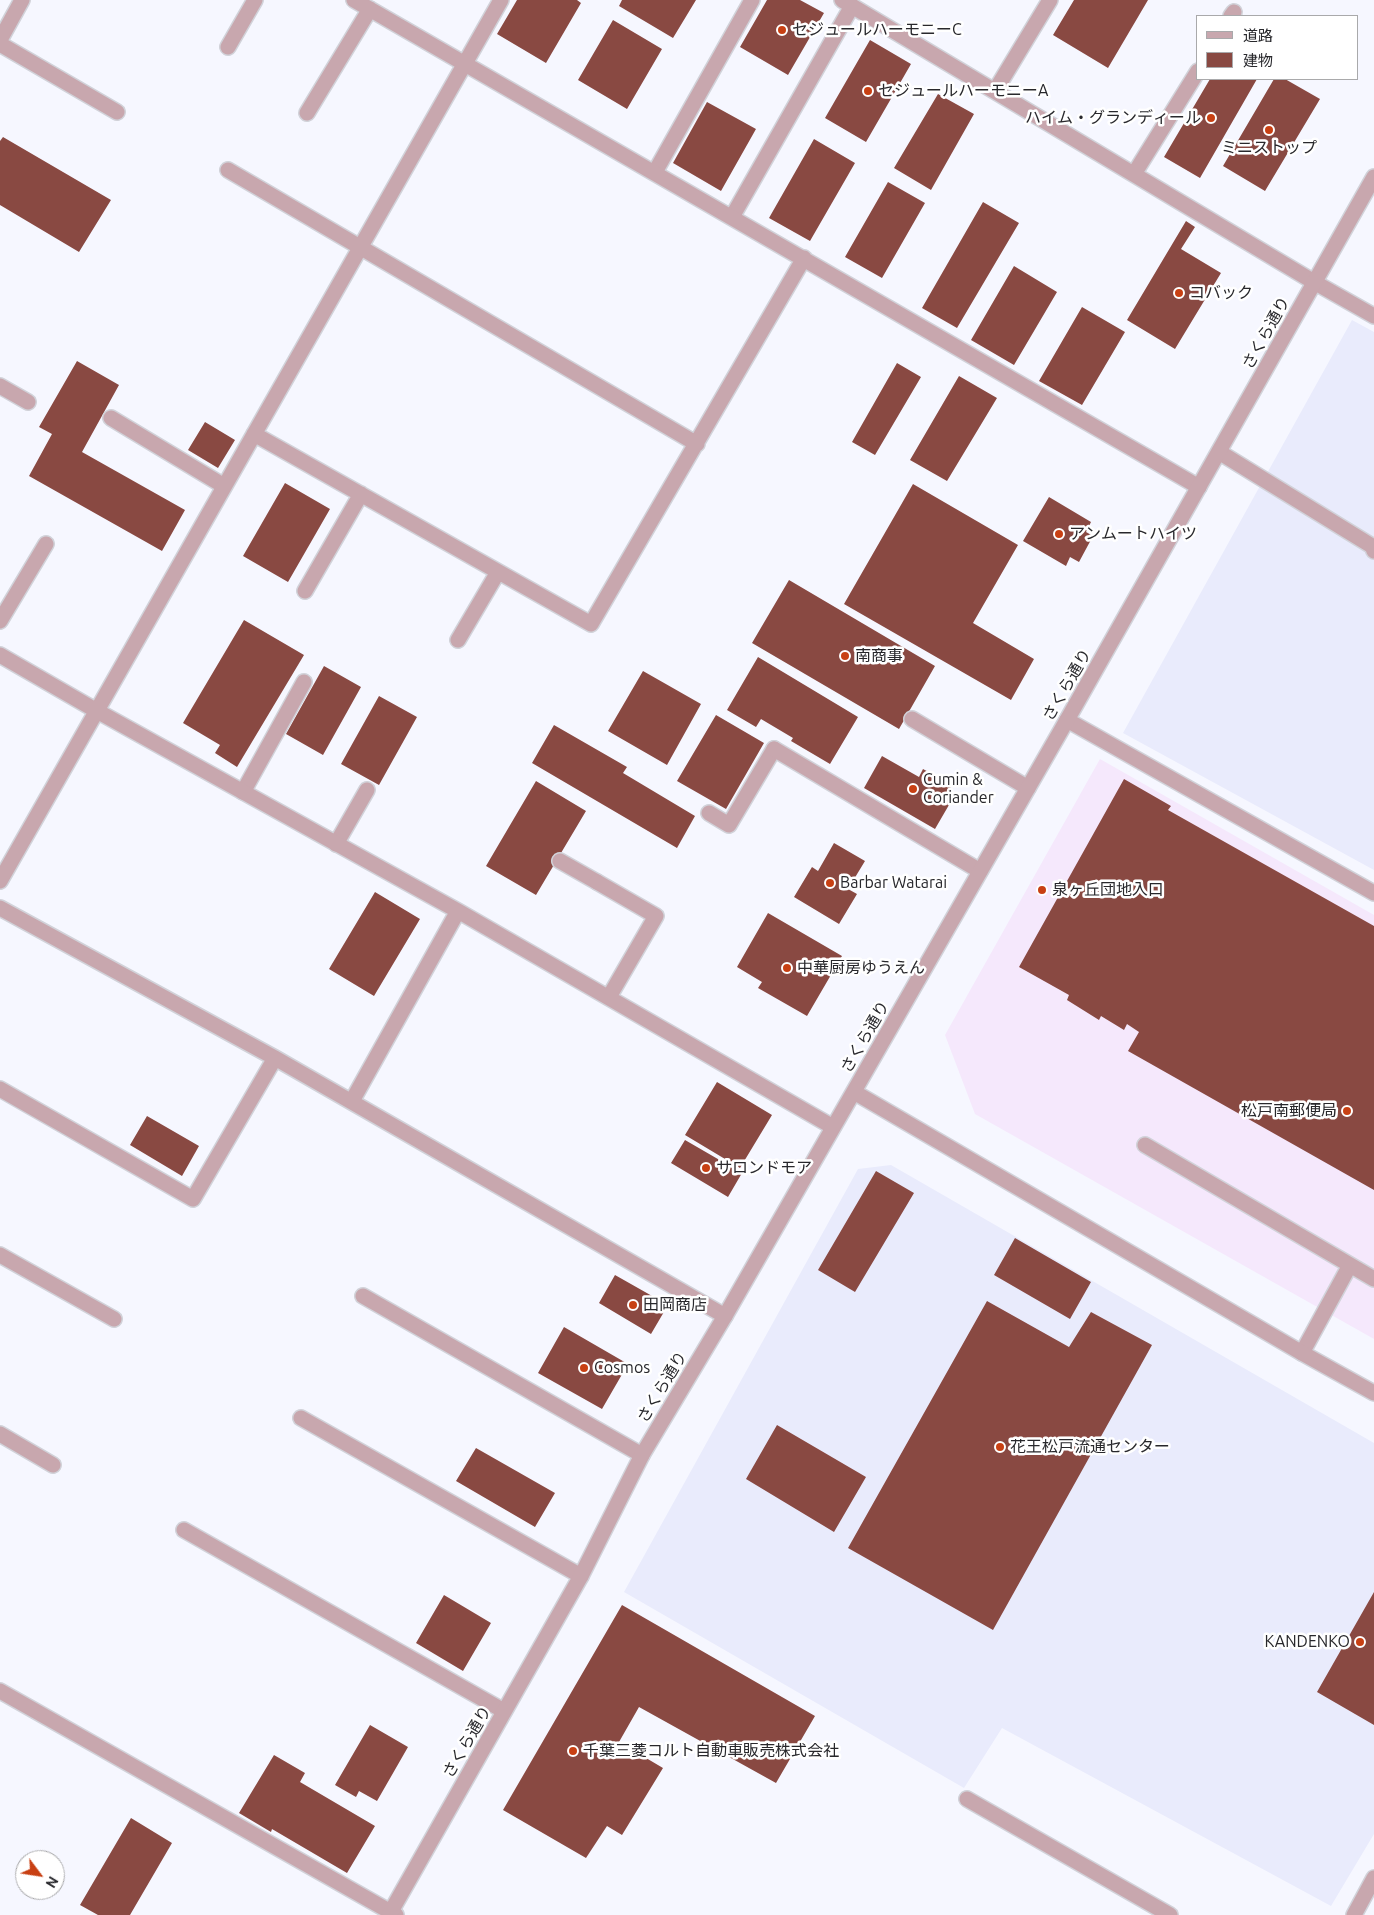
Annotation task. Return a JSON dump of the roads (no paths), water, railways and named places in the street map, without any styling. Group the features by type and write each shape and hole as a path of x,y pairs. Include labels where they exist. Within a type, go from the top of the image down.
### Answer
{"street":[{"path":"0,40 22,0"},
{"path":"228,47 255,0"},
{"path":"354,0 732,216 1199,487"},
{"path":"0,881 501,0"},
{"path":"655,172 752,0"},
{"path":"995,91 1050,0"},
{"path":"732,216 847,3 1374,316"},
{"path":"308,114 370,9"},
{"path":"0,44 117,112"},
{"path":"1134,174 1196,74"},
{"path":"228,170 696,444"},
{"name":"さくら通り","path":"392,1914 581,1576 642,1455 725,1316 1067,720 1374,176"},
{"path":"254,434 592,624 804,258"},
{"path":"0,386 28,402"},
{"path":"111,418 224,486"},
{"path":"1219,452 1372,546 1374,551"},
{"path":"305,591 361,494"},
{"path":"0,620 46,544"},
{"path":"458,640 498,572"},
{"path":"0,656 458,911 834,1127"},
{"path":"243,792 304,682"},
{"path":"912,719 1028,788"},
{"path":"1067,720 1374,892"},
{"path":"709,813 729,825 774,749 980,871"},
{"path":"336,844 367,790"},
{"path":"560,861 656,916 609,998"},
{"path":"0,908 352,1101 725,1316"},
{"path":"352,1101 458,911"},
{"path":"0,1089 193,1199 275,1058"},
{"path":"854,1092 1374,1393"},
{"path":"1144,1145 1374,1279"},
{"path":"0,1255 114,1319"},
{"path":"1302,1353 1350,1265"},
{"path":"363,1296 642,1455"},
{"path":"301,1418 581,1576"},
{"path":"0,1434 53,1465"},
{"path":"184,1530 504,1711"},
{"path":"0,1692 392,1914"},
{"path":"967,1799 1170,1915"},
{"path":"1354,1915 1374,1878"}],"place":[{"name":"セジュールハーモニーC","path":"782,30"},
{"name":"セジュールハーモニーA","path":"868,91"},
{"name":"ハイム・グランディール","path":"1211,118"},
{"name":"ミニストップ","path":"1269,130"},
{"name":"コバック","path":"1179,293"},
{"name":"アンムートハイツ","path":"1059,534"},
{"name":"南商事","path":"845,656"},
{"name":"Cumin & Coriander","path":"913,789"},
{"name":"Barbar Watarai","path":"830,883"},
{"name":"泉ヶ丘団地入口","path":"1042,890"},
{"name":"中華厨房ゆうえん","path":"787,968"},
{"name":"松戸南郵便局","path":"1347,1111"},
{"name":"サロンドモア","path":"706,1168"},
{"name":"田岡商店","path":"633,1305"},
{"name":"Cosmos","path":"584,1368"},
{"name":"花王松戸流通センター","path":"1000,1447"},
{"name":"KANDENKO","path":"1360,1642"},
{"name":"千葉三菱コルト自動車販売株式会社","path":"573,1751"}]}
